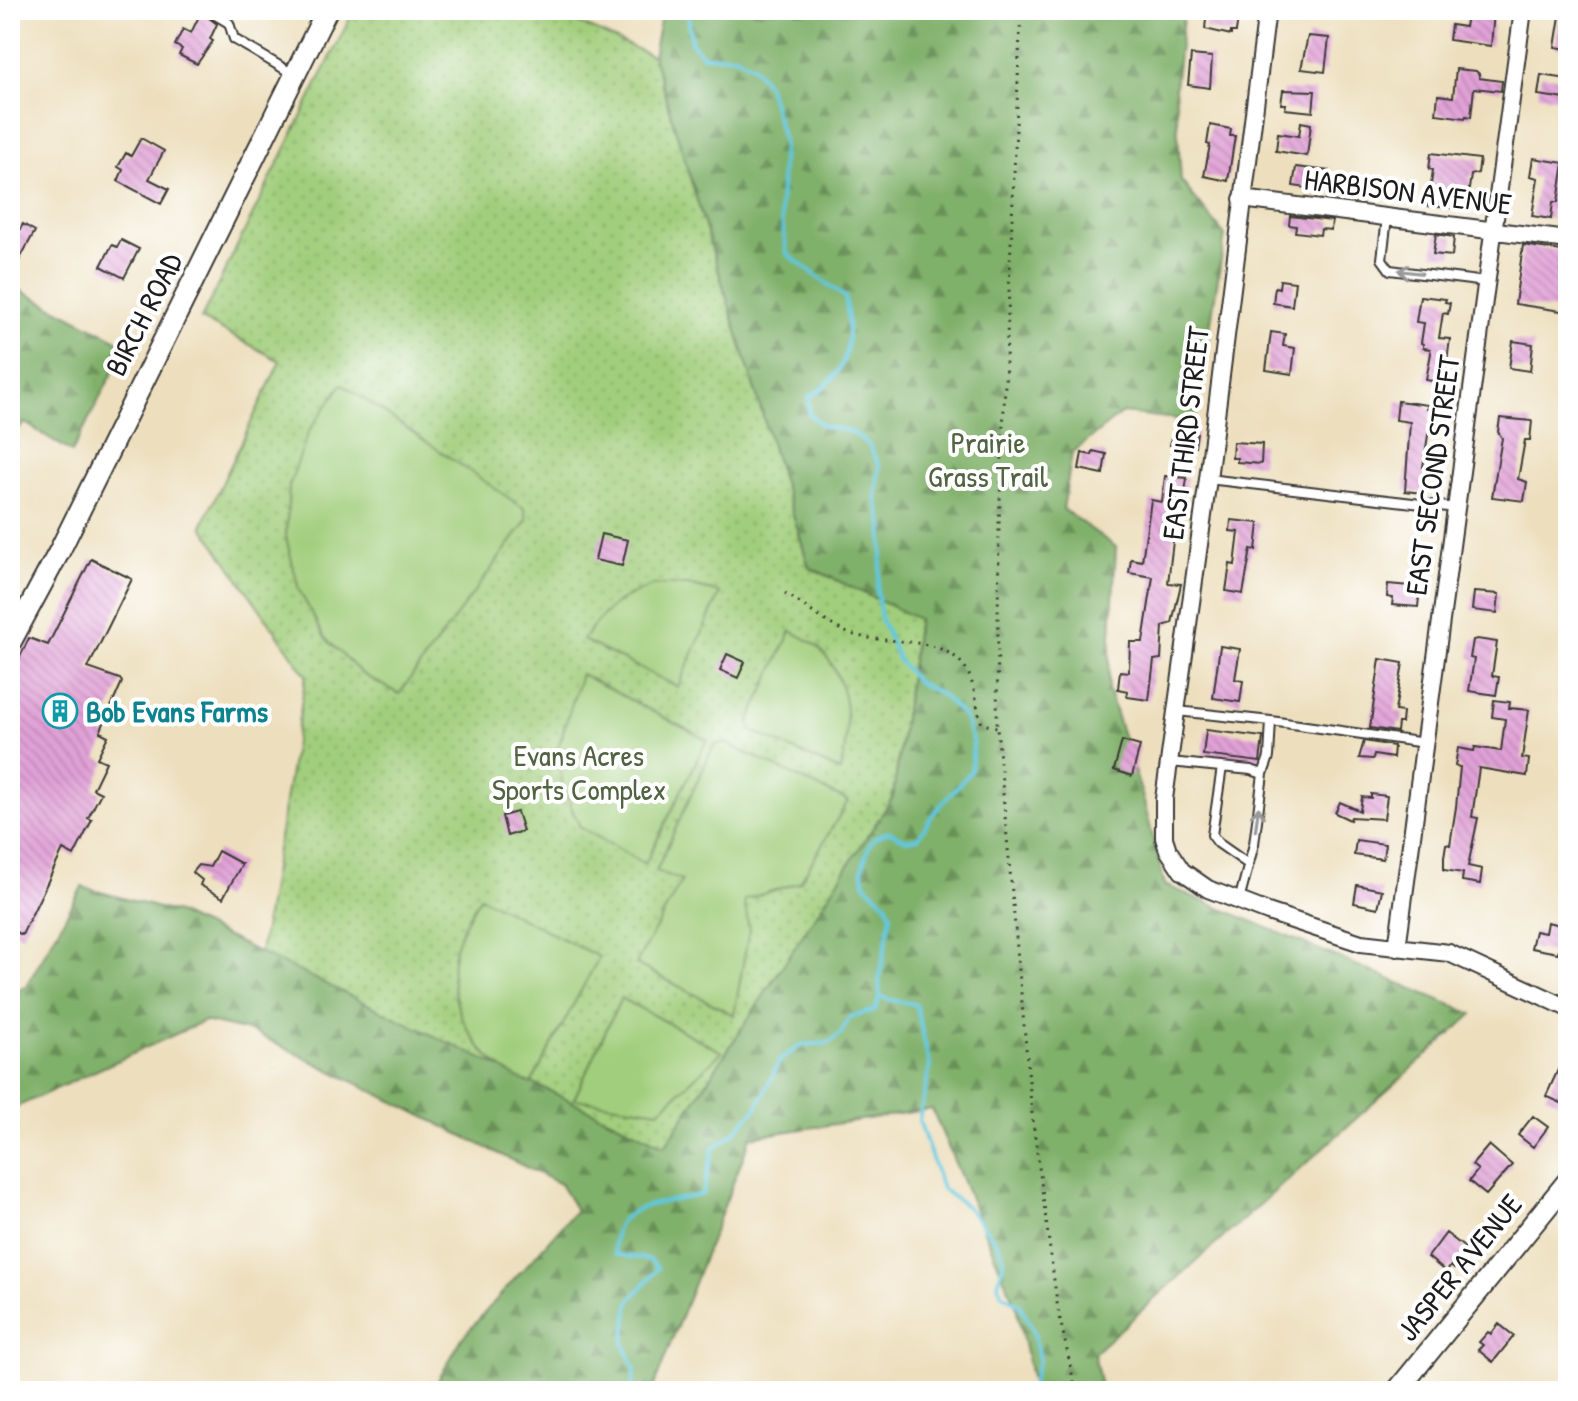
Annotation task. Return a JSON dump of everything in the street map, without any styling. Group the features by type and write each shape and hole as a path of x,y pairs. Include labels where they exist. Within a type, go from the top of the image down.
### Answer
{"street":[{"name":"BIRCH ROAD","path":"12,633 59,552 327,10"},
{"name":"EAST THIRD STREET","path":"1239,902 1193,880 1173,860 1164,838 1163,818 1267,10"},
{"name":"EAST SECOND STREET","path":"1397,948 1523,10"},
{"name":"HARBISON AVENUE","path":"1242,199 1568,240"},
{"path":"1239,902 1361,943 1449,953 1568,1008"},
{"name":"JASPER AVENUE","path":"1397,1391 1568,1181"}],"lane":[{"path":"207,10 229,23 234,39 245,48 295,76"},
{"path":"1387,217 1382,259 1390,270 1486,282"},
{"path":"1208,479 1456,508"},
{"path":"1177,711 1425,743"},
{"path":"1239,902 1254,844 1263,774 1269,757 1271,721"},
{"path":"1170,762 1251,770 1263,774"},
{"path":"1222,767 1212,835 1218,843 1248,864"}],"path":[{"path":"1021,10 999,524 997,727 1032,1114 1058,1310 1076,1391"},
{"path":"785,593 835,627 857,636 916,642 961,662 970,676 982,724 997,727"}],"green space":[{"name":"Evans Acres Sports Complex","path":"354,10 549,10 653,56 809,567 918,618 893,797 666,1191 259,959 306,675 202,526 280,361 201,319"},
{"name":"Prairie Grass Trail","path":"662,10 1184,10 1175,87 1181,181 1225,235 1195,421 1122,413 1072,453 1063,509 1116,547 1108,689 1143,798 1165,885 1473,1014 1094,1353 1102,1391 1034,1391 1016,1306 932,1109 751,1137 652,1391 432,1391 462,1338 576,1210 560,1184 253,1032 204,1021 10,1110 10,992 26,987 82,887 177,913 665,1146 893,797 918,619 809,567 653,56"},
{"path":"10,285 127,345 72,452 25,423 10,437"},
{"path":"342,384 525,509 527,520 399,694 362,674 325,638 299,590 286,537 289,486 309,431"},
{"path":"654,585 688,585 720,593 678,687 583,640 613,606"},
{"path":"791,631 818,647 837,675 847,722 840,771 752,731 749,722"},
{"path":"581,674 707,740 645,864 580,827 562,786 559,745"},
{"path":"725,743 848,801 800,882 744,900 749,930 734,1015 636,964 682,880 656,871 714,745"},
{"path":"480,897 599,957 531,1084 497,1064 483,1051 462,1018 456,999 454,952 463,927"},
{"path":"621,998 722,1052 659,1111 574,1099"}],"building":[{"path":"1207,10 1239,12 1236,32 1231,32 1231,35 1205,29"},
{"path":"1468,10 1494,12 1491,46 1449,40 1451,25 1465,27"},
{"path":"1561,10 1568,10 1568,49 1555,47"},
{"path":"201,12 217,24 210,39 213,41 197,64 179,55 182,49 175,45 183,29 191,33"},
{"path":"1308,36 1329,38 1325,72 1301,69"},
{"path":"1191,55 1212,57 1210,88 1188,85"},
{"path":"1456,69 1476,71 1479,78 1502,81 1501,91 1474,88 1471,117 1436,114 1438,95 1453,97"},
{"path":"1541,75 1568,79 1566,99 1538,95"},
{"path":"1283,90 1315,91 1313,112 1285,109 1286,104 1281,104"},
{"path":"1301,122 1311,124 1307,156 1276,151 1278,133 1299,136"},
{"path":"1210,125 1231,129 1230,136 1235,136 1228,181 1204,176"},
{"path":"141,138 164,151 149,179 169,189 161,204 118,181 123,170 118,167 126,153 131,156"},
{"path":"1431,153 1480,159 1478,173 1471,175 1466,209 1428,206 1433,170 1429,169"},
{"path":"1533,158 1564,163 1558,202 1553,202 1551,219 1532,216 1538,178 1530,176"},
{"path":"1296,167 1329,171 1329,177 1337,178 1335,192 1293,186"},
{"path":"1290,216 1332,221 1331,230 1321,229 1320,235 1295,232 1296,226 1289,225"},
{"path":"23,224 35,231 10,277 10,248"},
{"path":"1436,234 1454,237 1452,256 1433,254"},
{"path":"121,240 139,249 124,278 101,266 112,245 117,247"},
{"path":"1523,245 1568,252 1568,312 1515,304"},
{"path":"1280,280 1295,282 1292,306 1273,303 1275,287 1279,288"},
{"path":"1420,296 1446,299 1445,302 1450,303 1448,314 1443,313 1439,338 1450,339 1444,383 1426,380 1431,353 1421,343 1424,323 1416,322"},
{"path":"1271,332 1285,334 1283,346 1295,348 1292,374 1266,370"},
{"path":"1513,341 1533,344 1530,371 1509,368"},
{"path":"1398,401 1428,405 1427,409 1432,410 1423,467 1427,467 1423,493 1405,491 1410,422 1396,420"},
{"path":"1500,418 1532,421 1530,440 1525,440 1518,479 1527,482 1524,501 1492,497 1502,438 1498,432"},
{"path":"1175,424 1197,432 1195,447 1170,445"},
{"path":"1233,442 1262,444 1261,464 1237,462 1237,458 1232,458"},
{"path":"1093,451 1106,454 1103,474 1079,469 1082,453 1092,455"},
{"path":"1165,476 1187,478 1184,500 1178,499 1168,583 1181,584 1172,623 1163,626 1161,659 1154,660 1149,700 1127,697 1128,691 1118,689 1120,671 1129,672 1130,642 1143,642 1153,577 1129,573 1131,559 1142,561 1151,500 1162,502"},
{"path":"1231,520 1259,523 1256,550 1251,549 1243,594 1226,591 1230,564 1235,565 1239,532 1230,531"},
{"path":"601,534 628,540 622,566 595,560"},
{"name":"Bob Evans Farms","path":"91,559 132,579 88,668 122,682 100,732 108,736 97,758 106,762 93,789 101,793 88,818 92,820 74,856 63,850 22,935 10,929 10,678 29,638 48,645"},
{"path":"1388,584 1420,587 1418,607 1392,605 1393,598 1387,597"},
{"path":"1474,592 1499,594 1497,613 1472,610"},
{"path":"1473,640 1497,642 1492,676 1499,677 1496,695 1469,691 1474,659 1470,658"},
{"path":"1220,646 1240,649 1235,679 1243,681 1240,702 1213,698"},
{"path":"727,654 745,662 738,678 720,670"},
{"path":"1380,659 1403,663 1395,711 1403,712 1397,732 1370,728"},
{"path":"1494,700 1510,702 1509,708 1529,710 1522,758 1529,759 1527,776 1479,768 1472,817 1478,818 1468,866 1482,869 1480,884 1462,881 1463,873 1444,870 1444,857 1446,844 1450,845 1456,807 1460,767 1455,766 1458,748 1501,751 1505,719 1492,717"},
{"path":"1206,730 1263,737 1260,762 1203,755"},
{"path":"1122,741 1140,746 1132,776 1114,770"},
{"path":"1364,741 1394,746 1393,758 1374,755 1373,759 1359,758"},
{"path":"1371,794 1387,796 1384,819 1351,817 1350,820 1335,813 1340,802 1360,811 1362,797 1371,798"},
{"path":"517,812 523,831 507,836 502,816"},
{"path":"1356,840 1385,844 1383,859 1354,855"},
{"path":"218,851 242,864 223,898 200,885 202,880 192,872 198,865 210,867"},
{"path":"1357,885 1382,890 1378,908 1354,903"},
{"path":"1547,922 1564,926 1558,953 1531,948 1535,931 1545,933"},
{"path":"1568,1048 1568,1094 1563,1104 1546,1096"},
{"path":"1533,1116 1548,1127 1533,1147 1518,1135"},
{"path":"1489,1145 1512,1165 1486,1195 1469,1181 1478,1170 1472,1165"},
{"path":"1446,1233 1465,1248 1461,1253 1465,1256 1454,1269 1451,1266 1446,1272 1428,1257"},
{"path":"1499,1324 1514,1336 1493,1362 1478,1350 1483,1345 1479,1342"}],"waterway":[{"path":"632,1391 635,1369 624,1344 629,1302 658,1268 650,1260 615,1254 615,1236 620,1223 642,1208 703,1194 713,1149 734,1133 758,1106 780,1060 801,1045 829,1043 841,1033 850,1017 875,1010 880,996 879,980 891,915 886,903 865,884 862,869 870,843 877,836 890,832 906,840 918,838 933,814 971,771 973,743 965,718 942,695 917,682 899,661 881,619 877,591 883,524 876,499 879,466 869,445 852,432 823,426 809,414 809,397 823,388 841,367 848,341 847,313 845,297 787,254 780,209 783,140 768,86 753,66 735,56 703,56 691,42 688,10"},
{"path":"880,996 916,1005 930,1066 919,1120 942,1189 967,1207 997,1243 1004,1258 998,1285 1002,1294 1019,1304 1033,1329 1039,1360 1030,1391"}],"place":[{"name":"Bob Evans Farms","path":"60,711"}]}
